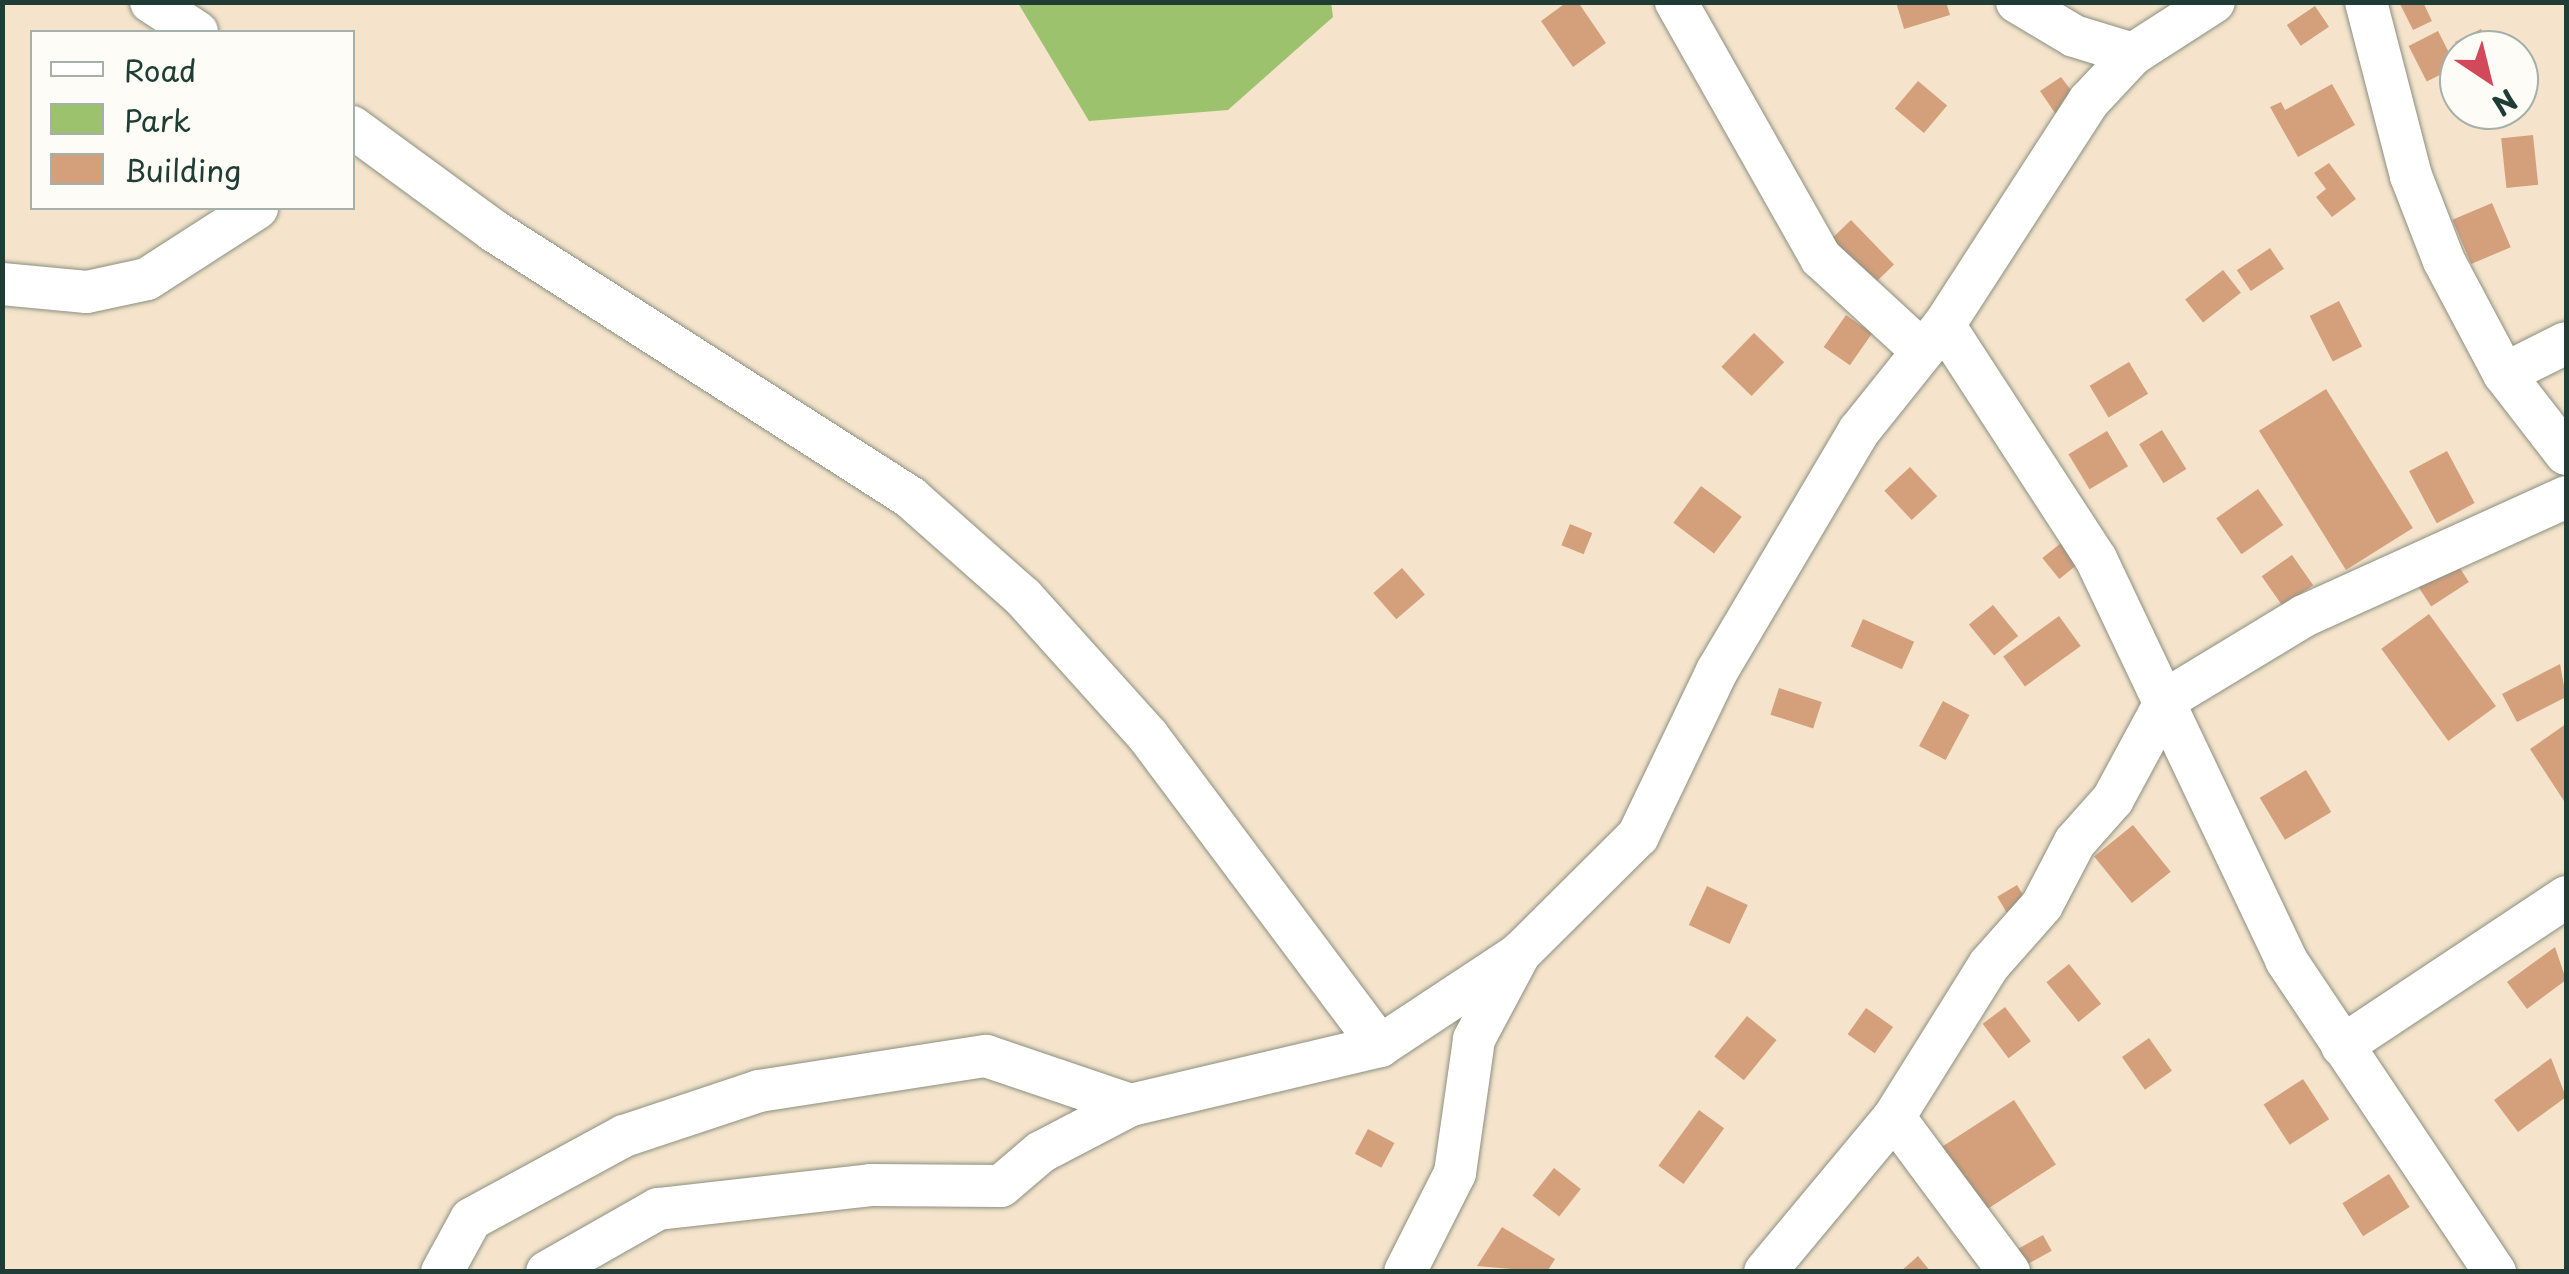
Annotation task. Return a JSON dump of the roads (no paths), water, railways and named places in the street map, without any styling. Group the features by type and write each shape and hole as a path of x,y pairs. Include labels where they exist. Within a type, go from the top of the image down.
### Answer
{"street":[{"path":"150,2 194,30"},
{"path":"1676,2 1821,258 1931,337 2096,559 2167,699 2229,850 2342,1046 2494,1272"},
{"path":"2016,2 2074,36 2133,54"},
{"path":"548,1272 658,1209 871,1184 1002,1186 1041,1152 1131,1104 1380,1046 1520,953 1638,836 1717,671 1859,431 1931,337 2089,102 2133,54 2214,2"},
{"path":"2366,2 2411,176 2504,374 2566,454"},
{"path":"359,138 494,232 911,498 1023,597 1148,736 1380,1046"},
{"path":"2,284 86,292 147,279 254,210"},
{"path":"2504,374 2566,344"},
{"path":"1765,1272 1894,1117 1989,966 2042,905 2075,842 2114,799 2167,699 2304,616 2566,498"},
{"path":"2342,1046 2566,896"},
{"path":"1405,1272 1455,1173 1474,1040 1520,953"},
{"path":"442,1272 471,1219 624,1136 758,1091 986,1056 1131,1104"},
{"path":"1894,1117 2009,1272"}]}
